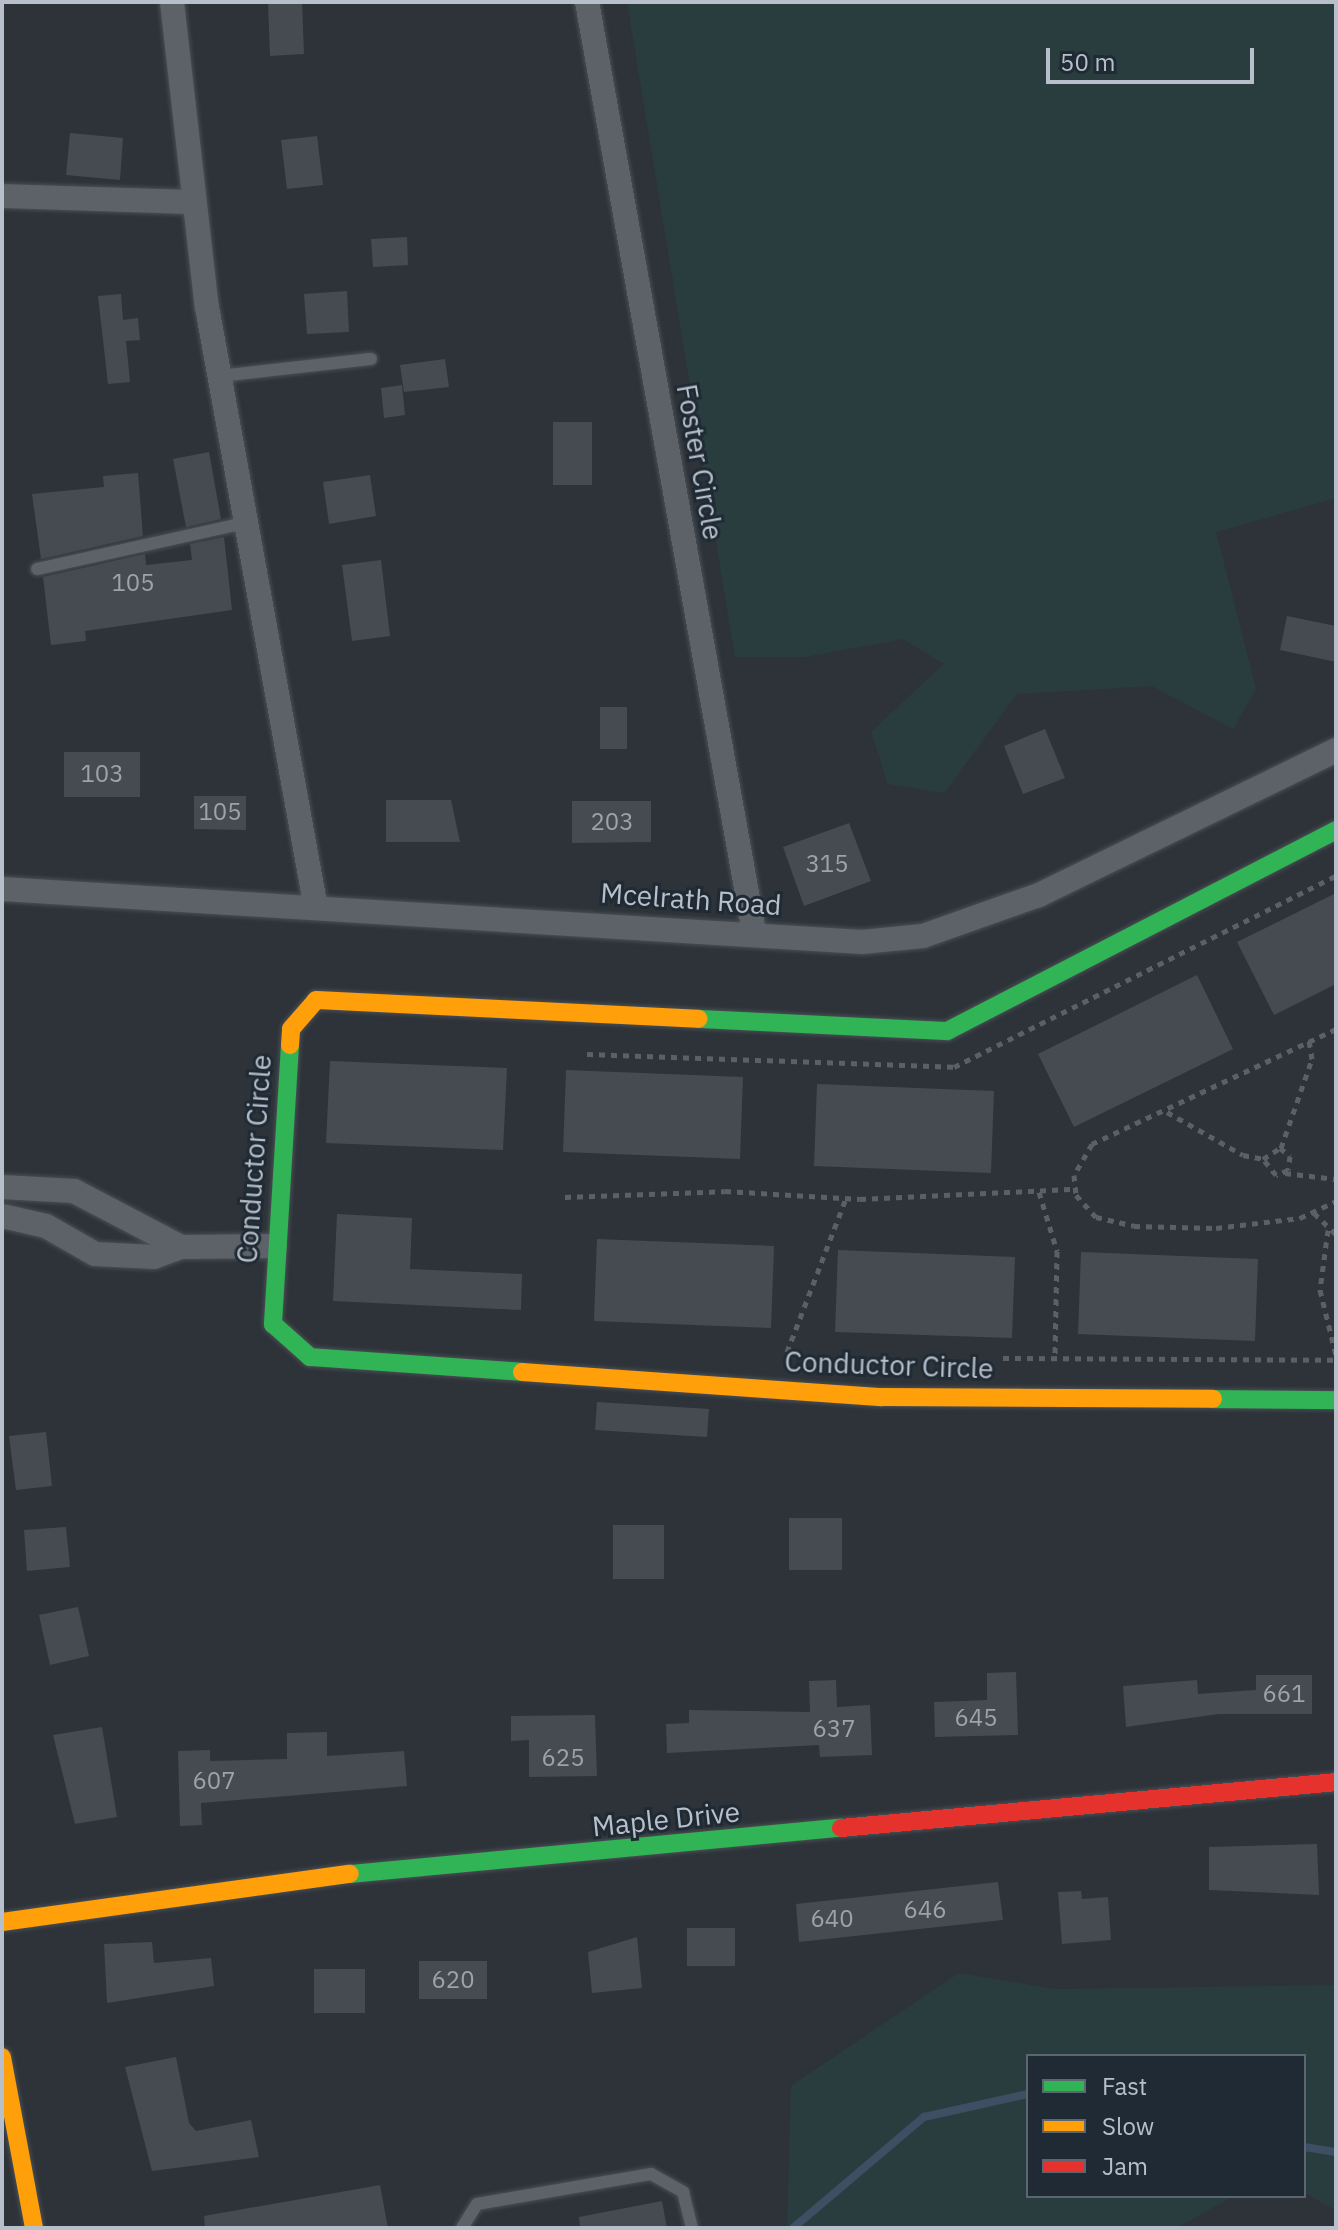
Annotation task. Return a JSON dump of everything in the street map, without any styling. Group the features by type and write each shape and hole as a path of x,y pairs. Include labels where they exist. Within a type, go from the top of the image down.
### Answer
{"street":[{"path":"172,2 194,202 219,376 315,903"},
{"name":"Foster Circle","path":"587,2 754,932"},
{"path":"2,196 194,202"},
{"name":"Mcelrath Road","path":"2,889 315,903 862,942 983,920 1336,750"},
{"name":"Conductor Circle","path":"1336,830 947,1031 316,1000 291,1029 275,1246 273,1324 310,1357 882,1397 1336,1400"},
{"path":"2,1187 74,1191 181,1247"},
{"path":"2,1216 46,1226 95,1254 154,1257 181,1247 275,1246"},
{"name":"Maple Drive","path":"2,1922 235,1885 1336,1782"},
{"path":"2,2057 34,2228"}],"lane":[{"path":"219,376 371,359"},
{"path":"37,569 244,523"},
{"path":"462,2228 477,2204 651,2174 683,2192 692,2228"}],"path":[{"path":"1336,1029 1309,1039 1167,1112 1083,1150 1075,1189 1096,1217 1134,1226 1216,1228 1314,1213 1336,1201"},
{"path":"1263,1159 1281,1148 1312,1059 1309,1039"},
{"path":"1167,1112 1191,1131 1263,1159 1270,1173 1336,1179"},
{"path":"1281,1148 1290,1156 1285,1173"},
{"path":"565,1197 725,1191 846,1198 1075,1189"},
{"path":"1039,1192 1057,1251 1055,1360"},
{"path":"787,1352 846,1198"},
{"path":"1314,1213 1328,1230 1336,1234"},
{"path":"1003,1358 1336,1357 1320,1290 1328,1230"}],"green space":[{"path":"627,2 1336,2 1336,498 1216,532 1256,689 1233,729 1152,686 1017,694 944,793 888,784 871,732 944,664 903,639 805,657 735,657"},
{"path":"959,1973 1054,1989 1336,1985 1336,2211 1306,2193 1306,2054 1026,2054 1026,2198 1230,2198 1177,2228 787,2228 791,2086"}],"building":[{"path":"268,2 302,2 304,54 270,56"},
{"path":"70,133 123,138 120,180 66,175"},
{"path":"317,136 323,185 287,189 281,140"},
{"path":"407,237 408,265 373,267 371,239"},
{"path":"347,291 349,332 307,334 304,294"},
{"path":"121,294 123,320 138,318 140,340 126,341 130,382 108,384 98,296"},
{"path":"445,359 449,387 404,392 400,365"},
{"path":"402,385 405,415 384,418 381,388"},
{"path":"553,422 592,422 592,485 553,485"},
{"path":"209,452 221,519 186,527 173,459"},
{"path":"138,473 143,536 41,559 32,494 104,487 103,476"},
{"path":"370,475 376,516 329,524 323,482"},
{"path":"224,537 232,610 85,631 86,641 51,645 43,577 145,554 146,565 192,560 190,544"},
{"path":"381,560 390,636 352,641 342,565"},
{"path":"1287,616 1336,626 1336,662 1280,650"},
{"path":"600,707 627,707 627,749 600,749"},
{"path":"1045,729 1065,778 1023,794 1004,746"},
{"path":"64,752 140,752 140,797 64,797"},
{"path":"194,796 246,796 246,830 194,829"},
{"path":"386,800 451,800 460,842 386,842"},
{"path":"572,801 651,801 651,842 572,843"},
{"path":"849,823 871,881 804,906 783,847"},
{"path":"1336,893 1336,984 1274,1015 1237,942"},
{"path":"1197,975 1233,1049 1074,1127 1038,1054"},
{"path":"330,1061 507,1068 503,1150 326,1143"},
{"path":"566,1070 743,1077 740,1159 563,1152"},
{"path":"817,1084 994,1091 991,1173 814,1166"},
{"path":"337,1214 412,1218 410,1269 522,1274 521,1310 333,1301"},
{"path":"597,1239 774,1246 771,1328 594,1321"},
{"path":"838,1250 1015,1257 1012,1338 835,1332"},
{"path":"1081,1252 1258,1259 1255,1341 1078,1334"},
{"path":"597,1402 709,1409 707,1437 595,1430"},
{"path":"46,1432 52,1486 16,1490 9,1436"},
{"path":"789,1518 842,1518 842,1570 789,1570"},
{"path":"613,1525 664,1525 664,1579 613,1579"},
{"path":"66,1527 70,1567 27,1571 24,1530"},
{"path":"78,1607 89,1656 50,1665 39,1615"},
{"path":"1016,1672 1018,1735 935,1737 934,1702 987,1700 987,1673"},
{"path":"1256,1675 1312,1675 1312,1714 1219,1714 1126,1727 1123,1686 1197,1680 1198,1694 1256,1690"},
{"path":"836,1680 837,1707 870,1705 872,1755 820,1757 819,1745 667,1753 666,1724 689,1723 689,1710 810,1712 809,1681"},
{"path":"595,1715 597,1776 529,1777 529,1740 511,1741 511,1716"},
{"path":"102,1727 117,1817 75,1824 53,1735"},
{"path":"327,1732 327,1756 404,1751 407,1786 201,1803 202,1825 180,1826 178,1751 210,1750 210,1761 287,1759 287,1733"},
{"path":"1317,1844 1319,1895 1209,1890 1209,1847"},
{"path":"998,1882 1003,1920 799,1942 796,1904"},
{"path":"1081,1891 1082,1899 1108,1897 1111,1940 1062,1944 1058,1892"},
{"path":"687,1928 735,1928 735,1966 687,1966"},
{"path":"637,1937 642,1988 592,1993 588,1952"},
{"path":"152,1942 154,1963 211,1958 214,1986 107,2003 104,1944"},
{"path":"419,1961 487,1961 487,1999 419,1999"},
{"path":"314,1969 365,1969 365,2013 314,2013"},
{"path":"176,2057 189,2123 196,2131 251,2120 259,2157 152,2171 125,2067"},
{"path":"380,2185 388,2228 205,2228 204,2216"},
{"path":"662,2201 667,2228 580,2228 579,2217"}],"waterway":[{"path":"793,2228 924,2117 1026,2094"},
{"path":"1306,2147 1336,2152"}],"traffic: fast":[{"path":"699,1019 947,1031 1336,830"},
{"path":"290,1045 273,1324 310,1357 522,1372"},
{"path":"1213,1399 1336,1400"},
{"path":"350,1874 841,1828"}],"traffic: slow":[{"path":"290,1045 291,1029 316,1000 699,1019"},
{"path":"522,1372 882,1397 1213,1399"},
{"path":"2,1922 350,1874"},
{"path":"2,2057 34,2228"}],"traffic: jam":[{"path":"841,1828 1336,1782"}]}
